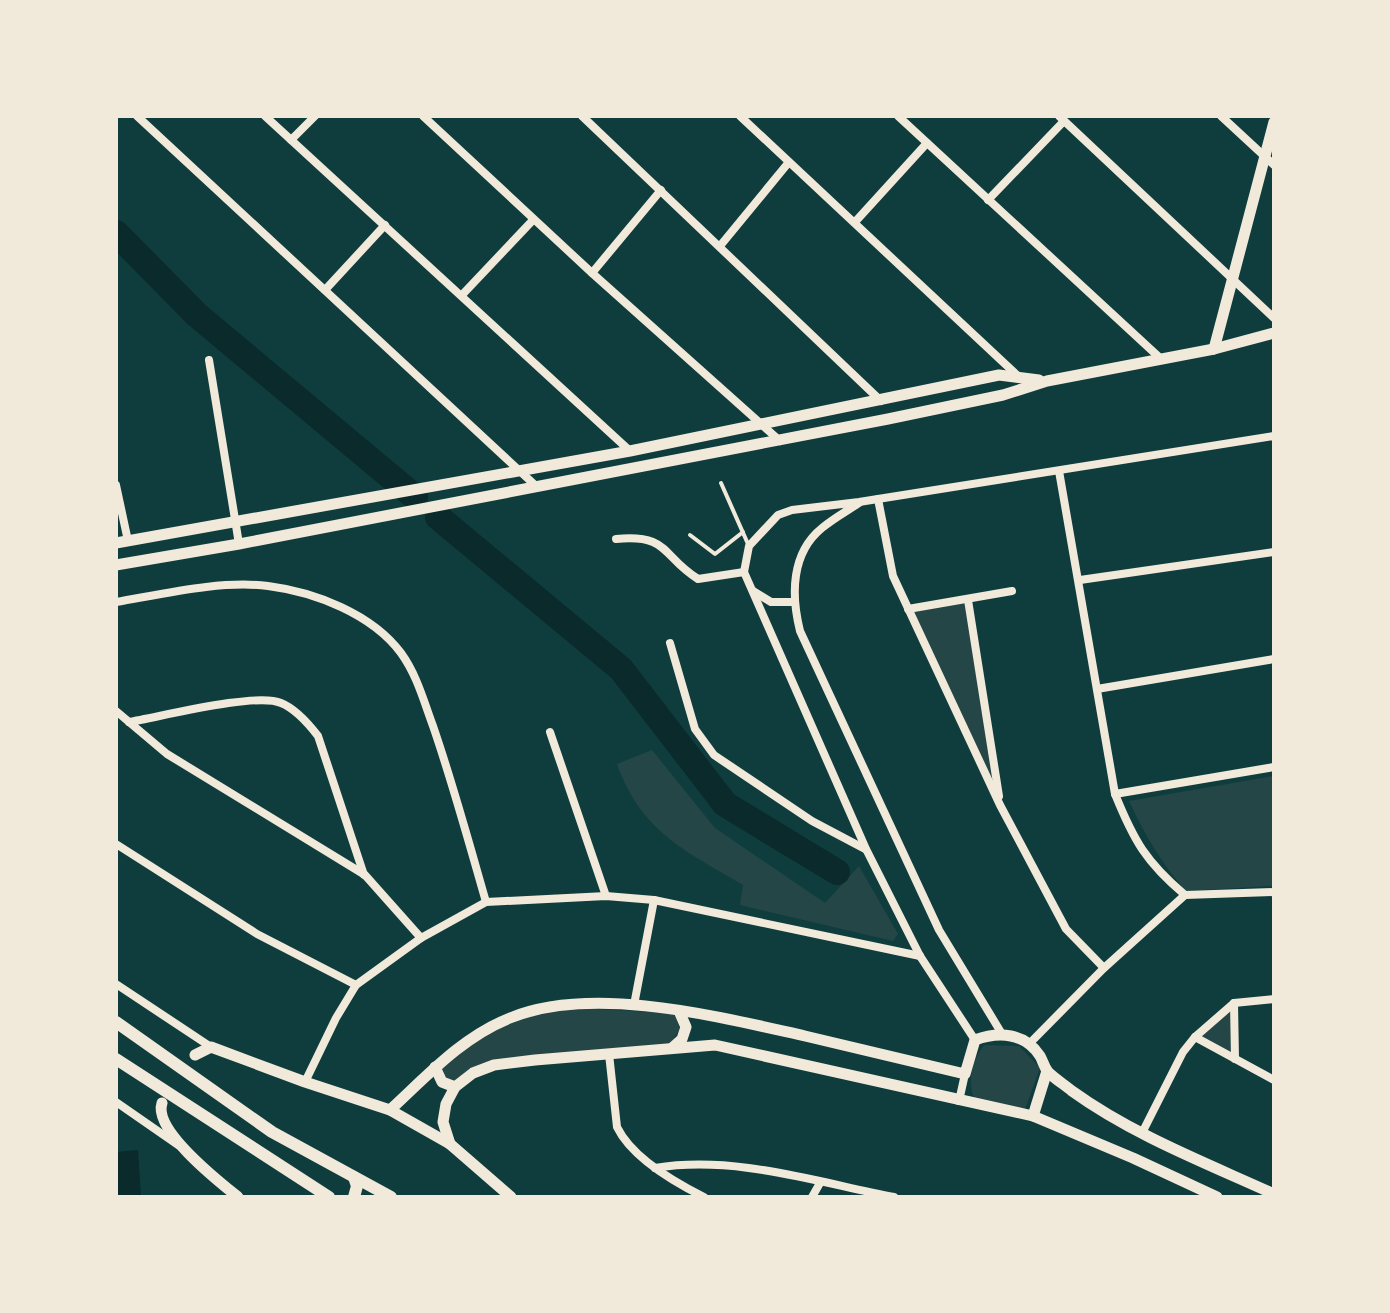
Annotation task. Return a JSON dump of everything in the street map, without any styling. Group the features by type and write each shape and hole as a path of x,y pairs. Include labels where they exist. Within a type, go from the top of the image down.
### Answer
{"main road":[{"path":"116,1022 272,1132 391,1197"},
{"path":"116,1059 329,1197"},
{"path":"354,1177 357,1186 354,1197"}],"street":[{"path":"137,116 537,487"},
{"path":"265,116 630,451"},
{"path":"291,140 315,116"},
{"path":"423,116 533,220 780,441"},
{"path":"582,116 881,401"},
{"path":"740,116 1025,382"},
{"path":"898,116 1160,358"},
{"path":"1221,116 1274,165"},
{"path":"988,200 1062,118 1274,318"},
{"path":"1214,349 1274,122"},
{"path":"855,222 927,143"},
{"path":"720,246 789,162"},
{"path":"592,273 661,190"},
{"path":"462,295 533,220"},
{"path":"325,290 385,225"},
{"path":"116,485 122,542 630,451 999,375 1025,382 1047,381 1214,349 1274,333"},
{"path":"1247,341 1274,342"},
{"path":"209,360 239,544"},
{"path":"116,565 780,441 1003,395 1025,382"},
{"path":"959,1101 975,1040 920,956 866,849 774,635 749,588 744,572 749,546 778,515 792,510 1274,436"},
{"path":"1059,471 1115,794 1146,858 1185,895"},
{"path":"443,483 451,502"},
{"path":"878,499 893,576 1000,805 1066,929 1104,968"},
{"path":"859,502 820,529 797,566 793,602 800,631 939,930 1002,1034"},
{"path":"616,539 636,537 661,544 698,579 744,572"},
{"path":"1080,580 1274,552"},
{"path":"116,602 209,587 266,585 314,595 374,626 401,653 417,682 450,775 486,902"},
{"path":"749,588 771,602 793,602"},
{"path":"908,609 1012,591"},
{"path":"968,600 1000,805"},
{"path":"670,643 695,729 714,755 812,821 866,849"},
{"path":"1097,689 1274,659"},
{"path":"129,722 260,699 282,703 306,720 318,736 365,875"},
{"path":"116,711 167,754 365,875 421,938"},
{"path":"550,732 606,896"},
{"path":"1115,794 1274,767"},
{"path":"116,844 257,934 356,985"},
{"path":"1030,1043 1104,968 1185,895 1274,892"},
{"path":"305,1082 356,985 421,938 486,902 606,896 654,900 920,956"},
{"path":"634,1005 654,900"},
{"path":"116,984 211,1047 390,1110 450,1144 511,1197"},
{"path":"1142,1133 1183,1052 1195,1037 1234,1003 1274,999"},
{"path":"1234,1003 1235,1059"},
{"path":"390,1110 470,1038 512,1017 569,1004 634,1005 718,1016 965,1074"},
{"path":"671,1049 685,1034 685,1022 679,1011"},
{"path":"975,1040 1002,1034 1030,1043 1047,1071 1098,1109 1142,1133 1274,1194"},
{"path":"1195,1037 1274,1080"},
{"path":"450,1144 443,1122 446,1104 455,1087 473,1073 494,1065 715,1045 1033,1116 1217,1197"},
{"path":"195,1055 211,1047"},
{"path":"609,1054 617,1127 622,1138 655,1168 704,1197"},
{"path":"435,1067 442,1082 455,1087"},
{"path":"1033,1116 1047,1071"},
{"path":"116,1102 191,1154"},
{"path":"162,1103 161,1116 173,1136 213,1178 238,1197"},
{"path":"655,1168 701,1162 734,1165 894,1197"},
{"path":"812,1197 820,1183"}],"lane":[{"path":"721,483 749,546"},
{"path":"690,535 715,554 743,532"}],"shaded area":[{"path":"967,603 994,785 913,612"},
{"path":"652,750 715,828 825,903 859,866 898,934 893,941 740,905 743,885 668,837 652,823 627,787 617,764"},
{"path":"1274,776 1274,886 1186,891 1154,848 1129,801"},
{"path":"577,1008 671,1013 680,1029 669,1045 489,1063 471,1068 454,1083 446,1078 442,1069 473,1040 512,1020"},
{"path":"1231,1009 1233,1055 1199,1036"},
{"path":"984,1045 1019,1046 1040,1068 1024,1112 975,1102 971,1087 972,1072"},
{"path":"138,1150 141,1197 116,1197 116,1152"}],"waterway":[{"path":"116,233 197,315 415,497"},
{"path":"438,517 621,669 725,804 837,872"}]}
